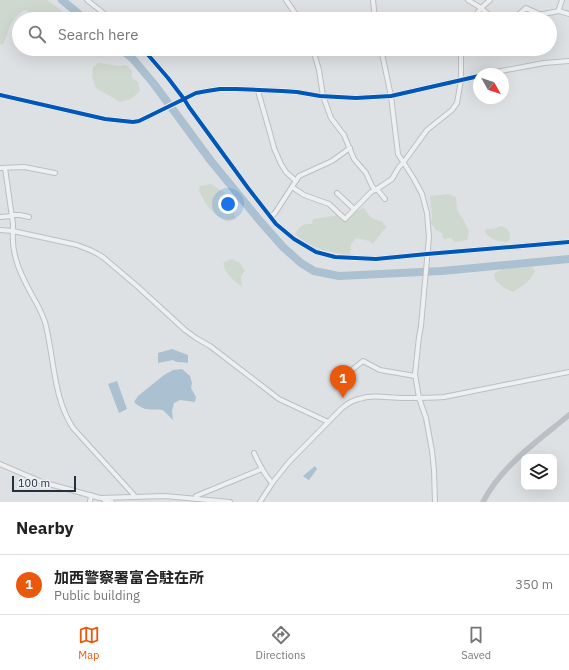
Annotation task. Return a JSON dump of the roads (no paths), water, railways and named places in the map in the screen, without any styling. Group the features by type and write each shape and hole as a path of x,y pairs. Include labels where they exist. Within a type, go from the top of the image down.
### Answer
{"main road":[{"path":"483,502 493,485 514,460 569,415"}],"street":[{"path":"86,0 102,12"},
{"path":"286,0 294,12"},
{"path":"373,0 374,12"},
{"path":"468,0 486,12"},
{"path":"478,12 490,0"},
{"path":"559,11 562,0"},
{"path":"521,12 526,8 535,12"},
{"path":"554,12 559,11 569,14"},
{"path":"149,56 168,78 270,217 294,239 316,252 326,255 376,259 569,242"},
{"path":"315,56 323,96 331,118 344,135 354,158 366,173 372,186 385,199"},
{"path":"382,56 391,96 398,154 422,194 429,237 415,376 419,398 426,418 432,451 435,502"},
{"path":"292,187 308,197 329,204 345,219 371,192 392,178 427,130 452,110 457,103 461,80 461,56"},
{"path":"509,69 544,63 569,61"},
{"path":"0,95 105,119 133,122 139,121 183,99 207,91 225,89 290,91 323,96 356,98 391,96 473,77"},
{"path":"258,91 280,164 296,181"},
{"path":"270,217 275,213 299,176 332,161 350,148"},
{"path":"55,173 24,166 2,168 12,216 13,248 22,277 45,321 58,392 67,419 73,428 135,497"},
{"path":"337,193 354,209"},
{"path":"0,217 20,215 30,217"},
{"path":"0,230 78,245 98,254 185,330 210,346 279,399 328,422"},
{"path":"344,379 348,373 363,361 380,370 415,376"},
{"path":"260,502 272,483 289,462 342,408 359,398 379,396 402,398 444,397 569,372"},
{"path":"254,453 266,477 272,483"},
{"path":"0,464 42,482 100,498 159,496 230,502"},
{"path":"199,500 196,496 262,470"},
{"path":"90,502 91,495"},
{"path":"158,502 159,496"},
{"path":"104,498 104,500 112,502"}],"water":[{"path":"172,349 188,355 188,363 173,360 158,363 158,353"},
{"path":"182,369 190,376 192,383 191,388 196,397 195,402 180,400 174,403 172,411 173,420 163,410 145,409 134,402 138,396 164,375 173,370"},
{"path":"117,381 127,409 119,413 108,384"},
{"path":"315,466 317,469 309,480 303,476"}],"waterway":[{"path":"62,0 77,12"},
{"path":"129,56 154,84 211,161 260,221 283,247 301,263 314,271 339,276 442,271 569,259"}],"place":[{"name":"加西警察署富合駐在所","path":"343,398"}]}
